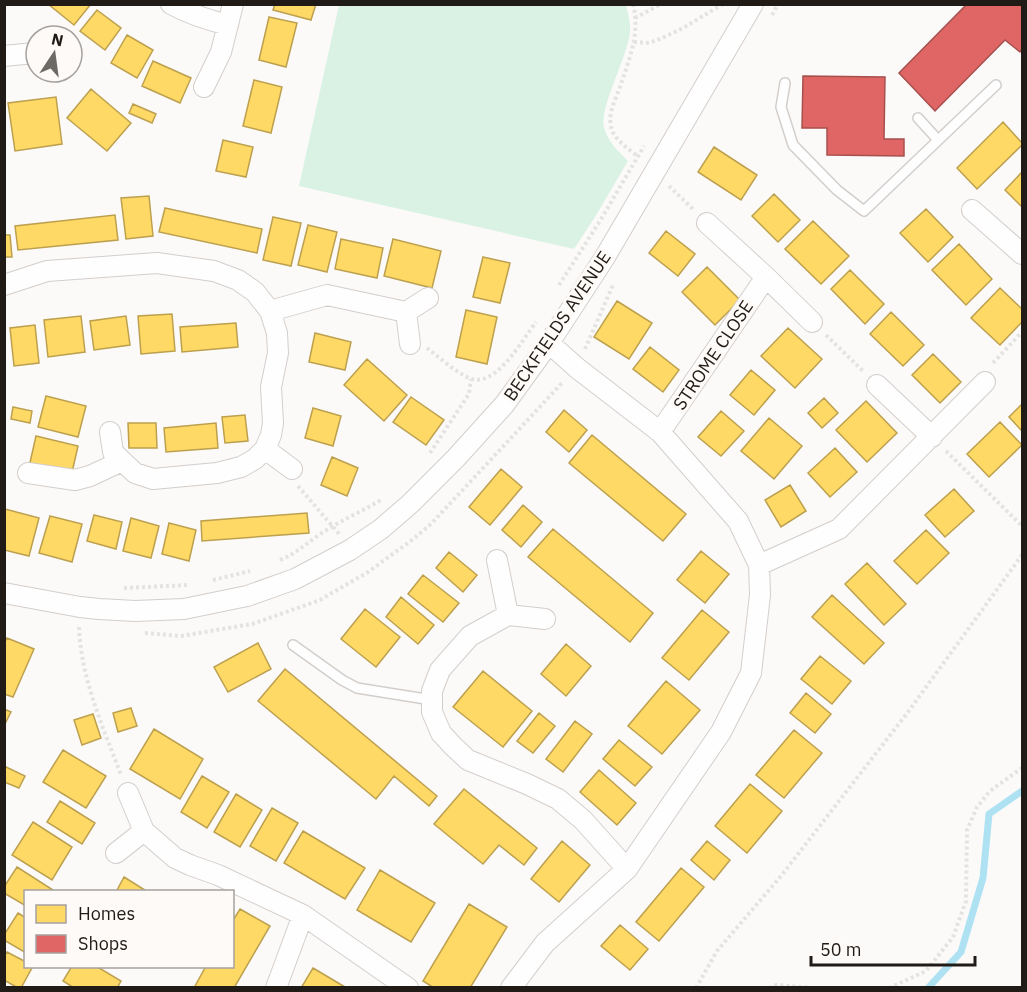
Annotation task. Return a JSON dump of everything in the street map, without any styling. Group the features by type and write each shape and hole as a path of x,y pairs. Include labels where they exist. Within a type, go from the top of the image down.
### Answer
{"street":[{"path":"171,4 207,20 228,25"},
{"path":"204,87 221,52 233,4"},
{"name":"BECKFIELDS AVENUE","path":"4,593 80,617 183,609 247,596 295,579 350,550 381,529 456,458 504,405 549,343 605,257 753,4"},
{"path":"4,56 24,54"},
{"path":"972,210 1021,251"},
{"path":"707,223 812,322"},
{"path":"4,285 47,271 157,263 214,271 238,280 255,292 270,311 277,333 278,353 271,387 273,423 266,449 255,459 241,467 217,473 153,479 135,473 113,452 110,432"},
{"name":"STROME CLOSE","path":"660,432 766,277"},
{"path":"270,311 327,295 406,312 428,298"},
{"path":"406,312 410,344"},
{"path":"511,987 545,943 627,869 721,732 751,673 760,595 759,565 738,521 660,432 577,368 549,343"},
{"path":"759,565 838,529 986,382"},
{"path":"877,385 932,436"},
{"path":"266,449 292,469"},
{"path":"28,473 75,480 90,476 122,461"},
{"path":"497,560 508,615"},
{"path":"545,619 508,615 470,636 440,670 432,691 432,712 441,733 468,760 558,799 583,820 627,869"},
{"path":"128,793 144,831 175,858 218,875 303,915 408,987"},
{"path":"117,853 144,831"},
{"path":"276,987 303,915"}],"lane":[{"path":"785,84 781,107 793,145 837,190 864,211 996,85"},
{"path":"918,118 938,140"},
{"path":"293,645 357,688 432,700"}],"path":[{"path":"633,4 634,42 610,121 612,130 616,137 707,223"},
{"path":"635,18 661,4"},
{"path":"634,42 649,43 660,39 725,4"},
{"path":"723,14 725,4"},
{"path":"767,24 778,4"},
{"path":"558,288 650,136"},
{"path":"665,195 670,187"},
{"path":"135,632 181,636 252,624 320,600 368,572 412,540 431,524 577,368 616,277"},
{"path":"410,344 421,344 451,367 471,379 480,381 502,368 541,314"},
{"path":"812,322 877,385"},
{"path":"986,382 987,370 1023,332"},
{"path":"426,459 469,394 471,379"},
{"path":"932,436 1023,526"},
{"path":"292,469 296,485 333,526 350,550"},
{"path":"279,561 388,494"},
{"path":"696,987 717,951 781,876 908,712 1023,555"},
{"path":"213,580 257,569"},
{"path":"117,588 190,585"},
{"path":"69,625 80,617"},
{"path":"80,617 80,638 88,687 128,793"},
{"path":"889,987 926,971 953,937 966,901 968,830 977,807 990,791 1023,768"},
{"path":"769,987 776,985 812,987"}],"green space":[{"path":"339,5 626,5 630,32 606,108 604,127 614,146 628,161 574,249 299,186"}],"building: Homes":[{"path":"48,4 91,4 73,24"},
{"path":"275,4 316,4 311,20 273,10"},
{"path":"97,10 121,28 105,50 84,34 84,26"},
{"path":"269,17 297,23 286,67 259,60"},
{"path":"127,35 153,50 137,78 111,63"},
{"path":"153,61 191,78 180,103 142,86"},
{"path":"254,80 282,87 271,133 243,126"},
{"path":"91,89 131,123 107,151 67,118"},
{"path":"56,97 62,144 15,151 8,103"},
{"path":"133,104 156,114 152,123 129,113"},
{"path":"1003,122 1022,145 977,189 957,168"},
{"path":"223,140 253,147 246,177 216,171"},
{"path":"714,147 757,175 741,200 698,172"},
{"path":"1022,172 1022,207 1005,190"},
{"path":"774,194 800,220 778,242 752,216"},
{"path":"149,196 153,236 126,239 121,198"},
{"path":"165,208 262,229 257,253 159,232"},
{"path":"926,209 953,237 928,262 900,233"},
{"path":"115,215 118,240 18,250 15,226"},
{"path":"273,217 301,223 291,266 263,260"},
{"path":"813,221 849,256 821,284 785,249"},
{"path":"308,225 337,232 327,272 298,265"},
{"path":"666,231 695,254 678,276 649,253"},
{"path":"4,235 10,235 12,257 4,257"},
{"path":"341,239 383,248 377,278 335,269"},
{"path":"393,239 441,251 432,288 384,276"},
{"path":"959,244 992,279 966,305 932,270"},
{"path":"483,257 510,263 500,303 473,297"},
{"path":"707,267 740,300 715,325 682,292"},
{"path":"850,270 884,304 865,324 831,289"},
{"path":"1000,288 1022,309 1022,322 1000,345 971,318"},
{"path":"617,301 652,323 629,359 594,337"},
{"path":"466,310 497,317 487,364 456,357"},
{"path":"891,312 924,345 903,366 870,334"},
{"path":"172,314 175,351 141,354 138,316"},
{"path":"81,316 85,352 48,357 44,320"},
{"path":"126,316 130,345 94,350 90,321"},
{"path":"236,323 238,347 182,352 180,327"},
{"path":"35,325 39,363 14,366 10,328"},
{"path":"788,328 822,359 795,388 761,356"},
{"path":"315,333 351,342 345,370 309,362"},
{"path":"650,347 679,370 663,392 633,369"},
{"path":"933,354 961,382 940,403 912,375"},
{"path":"367,359 407,395 384,421 344,385"},
{"path":"751,370 775,390 754,415 730,395"},
{"path":"46,396 86,406 78,437 38,427"},
{"path":"411,397 444,420 426,445 393,422"},
{"path":"824,398 838,413 822,428 808,413"},
{"path":"866,401 897,433 867,462 836,430"},
{"path":"1022,404 1022,431 1009,417"},
{"path":"13,407 32,411 30,423 11,419"},
{"path":"313,408 341,416 333,446 305,438"},
{"path":"564,410 587,430 569,452 546,432"},
{"path":"721,411 744,431 721,456 698,437"},
{"path":"245,415 248,441 225,443 222,417"},
{"path":"769,418 802,446 774,479 741,451"},
{"path":"1000,422 1022,445 989,477 967,454"},
{"path":"128,423 156,423 157,448 129,448"},
{"path":"216,423 218,448 166,452 164,428"},
{"path":"592,435 686,514 663,541 569,463"},
{"path":"36,436 78,446 71,477 29,467"},
{"path":"835,448 857,472 830,497 808,473"},
{"path":"332,457 358,468 347,496 321,485"},
{"path":"501,469 522,487 490,525 469,507"},
{"path":"790,485 806,511 781,527 765,500"},
{"path":"954,489 974,511 945,537 925,515"},
{"path":"523,505 542,522 521,547 502,530"},
{"path":"5,509 39,518 29,556 4,550"},
{"path":"307,513 309,533 202,541 201,521"},
{"path":"94,515 122,522 116,549 87,541"},
{"path":"50,516 82,524 72,562 39,553"},
{"path":"131,518 159,526 151,558 123,551"},
{"path":"169,523 196,530 189,561 162,554"},
{"path":"553,529 653,613 630,642 528,557"},
{"path":"926,530 949,553 917,584 894,561"},
{"path":"701,551 729,574 705,603 677,580"},
{"path":"449,552 477,575 463,592 436,568"},
{"path":"867,563 906,604 884,625 845,584"},
{"path":"423,575 459,603 443,622 408,594"},
{"path":"832,595 884,643 864,664 812,617"},
{"path":"401,597 434,625 418,644 386,617"},
{"path":"365,609 400,637 376,667 341,639"},
{"path":"702,610 729,632 689,680 662,658"},
{"path":"7,638 34,649 13,697 4,694 4,643"},
{"path":"258,643 271,669 228,692 214,667"},
{"path":"566,644 591,666 566,696 541,674"},
{"path":"820,656 851,681 832,704 801,679"},
{"path":"285,669 437,796 429,806 394,776 376,799 258,701"},
{"path":"483,671 532,711 503,747 453,707"},
{"path":"666,681 700,710 662,754 628,726"},
{"path":"806,693 831,714 815,733 790,713"},
{"path":"131,708 137,726 118,732 113,713"},
{"path":"4,709 11,712 4,726"},
{"path":"539,713 555,726 533,753 517,741"},
{"path":"93,714 101,738 82,745 74,720"},
{"path":"575,721 592,734 563,772 546,759"},
{"path":"154,729 203,759 180,799 130,769"},
{"path":"794,730 822,753 784,798 756,775"},
{"path":"619,740 652,767 635,786 603,759"},
{"path":"63,750 106,776 86,808 43,782"},
{"path":"4,766 25,776 19,788 4,782"},
{"path":"599,770 636,803 617,825 580,792"},
{"path":"202,776 229,792 207,828 181,812"},
{"path":"750,784 782,811 747,853 715,826"},
{"path":"464,789 537,848 524,865 499,845 483,864 434,824"},
{"path":"236,794 262,810 240,847 214,832"},
{"path":"60,801 95,823 82,844 47,822"},
{"path":"272,808 298,823 276,861 250,846"},
{"path":"33,822 72,847 52,880 12,855"},
{"path":"303,831 365,868 345,899 284,863"},
{"path":"562,841 590,865 559,902 531,879"},
{"path":"707,841 730,860 714,880 691,860"},
{"path":"17,867 53,890 24,890 24,905 4,893 4,887"},
{"path":"681,868 704,887 659,941 636,922"},
{"path":"380,870 435,903 411,942 357,910"},
{"path":"124,877 145,890 117,890"},
{"path":"469,904 507,927 470,988 434,988 423,981"},
{"path":"240,909 270,926 234,988 194,988 205,968 234,968 234,919"},
{"path":"18,913 24,917 24,952 4,940 4,935"},
{"path":"620,925 648,949 630,970 601,946"},
{"path":"7,952 24,961 24,968 32,968 21,988 4,980 4,956"},
{"path":"71,968 99,968 121,981 117,988 74,988 63,981"},
{"path":"313,968 345,987 301,988"}],"building: Shops":[{"path":"967,4 1022,4 1022,49 1020,52 1005,40 935,111 899,73"},
{"path":"803,76 885,77 884,139 904,139 904,156 827,155 827,128 802,128"}],"waterway":[{"path":"928,988 961,952 983,878 989,814 1022,791"}]}
